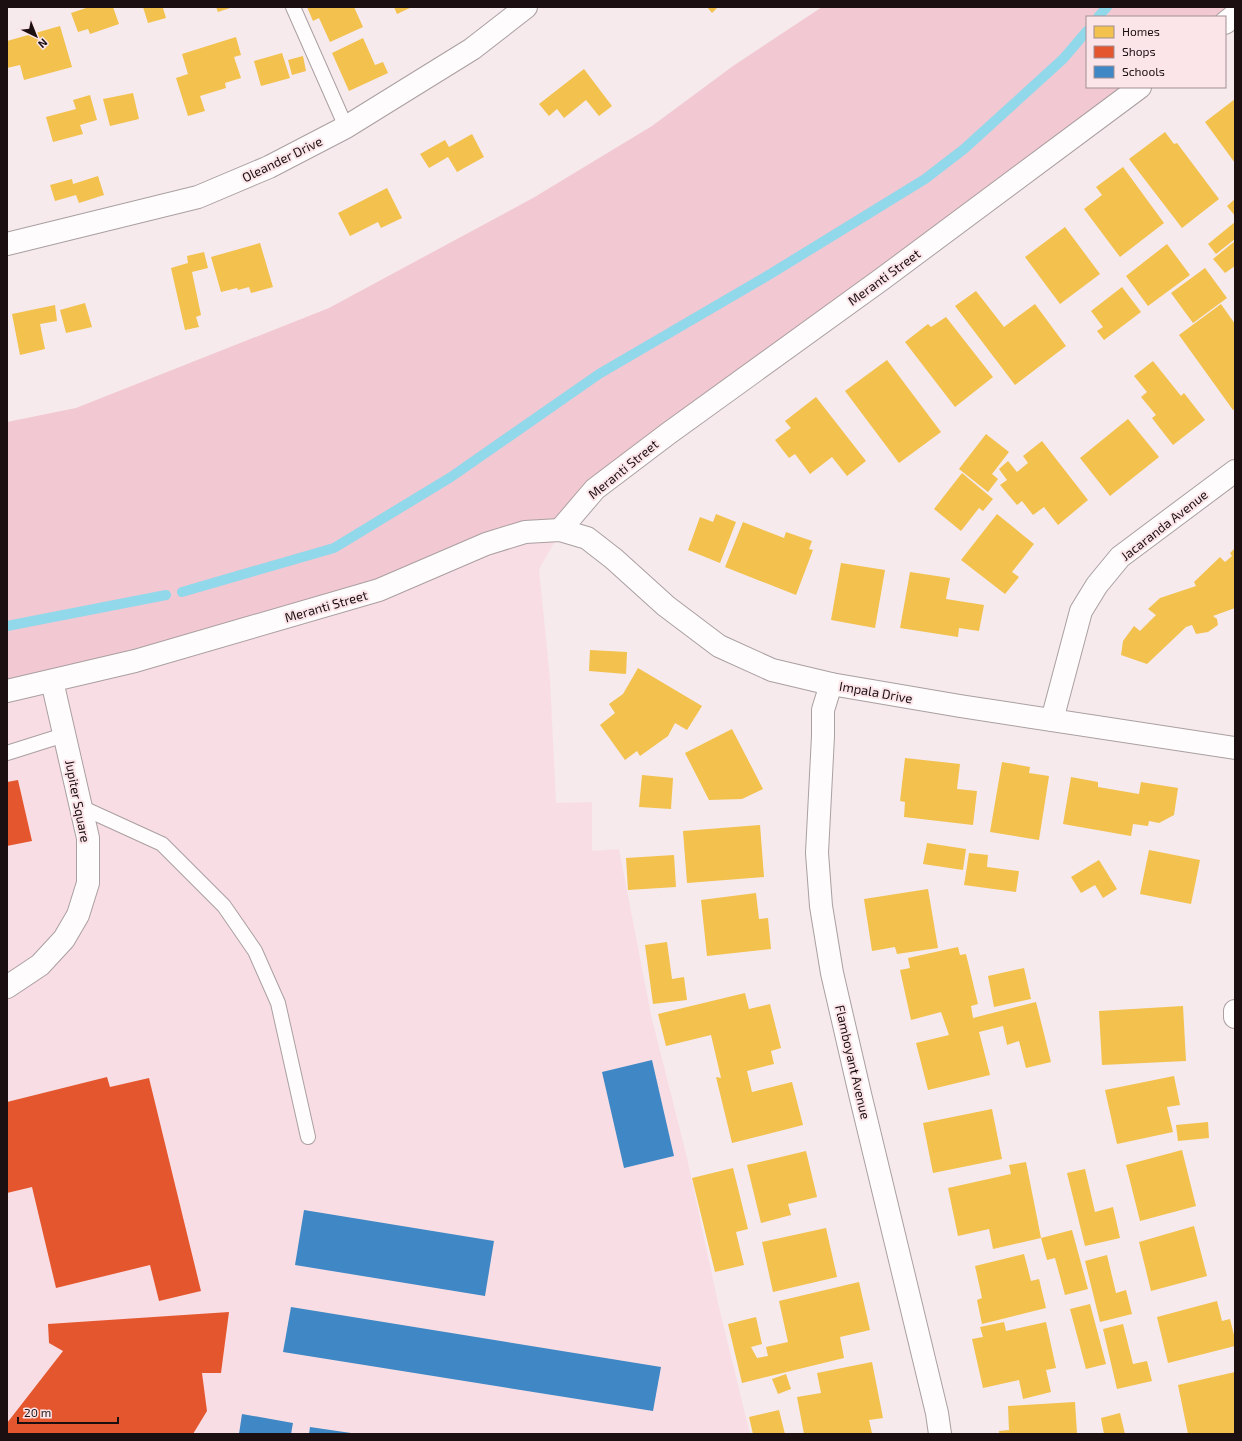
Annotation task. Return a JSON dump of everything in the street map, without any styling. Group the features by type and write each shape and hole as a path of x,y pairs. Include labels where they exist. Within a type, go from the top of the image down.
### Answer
{"street":[{"name":"Oleander Drive","path":"7,244 198,197 269,167 346,127 472,49 526,7"},
{"path":"1226,22 1235,15"},
{"name":"Meranti Street","path":"7,692 135,661 379,590 486,544 525,532 560,530 595,489 669,433 882,279 1139,88"},
{"name":"Jacaranda Avenue","path":"1052,720 1081,611 1097,586 1120,557 1235,471"},
{"name":"Impala Drive","path":"560,530 587,538 614,559 666,606 719,646 772,670 831,684 960,706 1235,748"},
{"name":"Jupiter Square","path":"7,987 40,965 64,939 78,915 88,883 88,838 52,681"},
{"name":"Flamboyant Avenue","path":"831,684 823,710 817,853 821,906 832,973 937,1413 940,1434"},
{"path":"1235,1011 1235,1017"}],"lane":[{"path":"293,7 346,127"},
{"path":"7,753 64,735"},
{"path":"81,807 162,844 224,906 255,951 278,1003 308,1137"}],"shaded area":[{"path":"822,7 1235,7 1226,16 1086,16 1086,88 1140,88 668,435 561,531 486,546 7,692 7,422 76,408 329,308 533,198 652,126 733,66"},
{"path":"561,531 539,569 550,679 556,803 592,802 592,851 619,849 651,1015 687,1158 718,1303 750,1434 7,1434 7,692 486,546"}],"building: Homes":[{"path":"89,7 113,7 119,24 90,34 88,29 78,32 71,13"},
{"path":"143,7 167,7 163,8 166,18 148,23"},
{"path":"216,7 233,7 218,12"},
{"path":"307,7 354,7 363,27 330,42 319,18 313,21"},
{"path":"394,7 412,7 397,14"},
{"path":"707,7 718,7 712,13"},
{"path":"60,26 72,67 24,80 20,65 7,68 7,41"},
{"path":"236,37 241,55 234,57 241,78 225,83 226,88 200,96 205,111 188,116 176,78 188,74 182,54"},
{"path":"363,38 375,65 383,62 388,73 349,91 332,53"},
{"path":"282,53 290,78 261,86 254,61"},
{"path":"303,56 306,71 292,75 288,60"},
{"path":"584,69 612,106 599,116 586,100 564,118 557,109 549,116 539,104"},
{"path":"133,93 139,119 110,126 103,99"},
{"path":"90,95 97,120 80,125 83,134 53,142 46,117 76,109 73,100"},
{"path":"1235,99 1235,163 1205,122"},
{"path":"1165,132 1174,144 1177,143 1219,199 1182,228 1129,159"},
{"path":"472,134 484,157 457,172 448,157 429,168 420,154 445,140 449,147"},
{"path":"1123,167 1164,223 1120,257 1084,209 1102,195 1096,187"},
{"path":"98,176 104,195 79,203 76,195 55,201 50,185 72,179 73,184"},
{"path":"387,188 402,218 381,228 378,222 350,236 338,213"},
{"path":"1235,199 1235,216 1227,206"},
{"path":"1235,222 1235,239 1216,254 1208,244"},
{"path":"1065,227 1100,274 1060,304 1025,257"},
{"path":"1235,241 1235,266 1225,273 1213,259"},
{"path":"260,243 273,287 251,293 249,287 221,292 211,257"},
{"path":"1167,244 1190,275 1148,306 1126,276"},
{"path":"204,252 208,268 192,272 201,315 196,317 199,327 185,330 171,268 188,263 187,256"},
{"path":"1205,268 1227,298 1193,323 1171,293"},
{"path":"1122,287 1141,312 1104,340 1097,331 1103,327 1091,311"},
{"path":"976,291 1004,327 1035,304 1066,346 1015,385 955,306"},
{"path":"85,303 92,327 66,333 60,310"},
{"path":"1221,304 1235,324 1235,409 1233,410 1179,335"},
{"path":"55,305 57,321 40,324 45,349 20,355 12,314"},
{"path":"946,317 993,377 955,407 905,342 928,324 931,327"},
{"path":"887,360 941,432 899,463 845,391"},
{"path":"1153,361 1181,396 1184,393 1205,420 1173,445 1152,418 1156,415 1141,397 1147,392 1134,376"},
{"path":"816,397 866,461 847,476 832,457 810,474 795,454 789,458 775,440 791,428 785,421"},
{"path":"1128,419 1159,457 1110,496 1080,458"},
{"path":"986,434 1009,452 992,474 998,479 988,492 959,469"},
{"path":"1042,441 1088,500 1058,525 1044,507 1033,515 1022,501 1017,505 1000,485 1007,480 999,469 1008,461 1017,472 1028,463 1023,456"},
{"path":"962,473 993,499 983,511 979,508 961,531 934,509"},
{"path":"716,514 736,522 720,563 688,550 700,517 713,522"},
{"path":"997,514 1034,544 1012,572 1019,577 1005,594 961,560"},
{"path":"743,522 784,538 786,532 812,541 809,549 813,550 796,595 725,567"},
{"path":"1235,548 1235,608 1213,616 1217,619 1218,625 1208,632 1196,634 1192,625 1186,627 1147,664 1121,655 1123,641 1134,626 1140,631 1156,615 1148,609 1160,598 1196,586 1194,582 1220,557 1225,562 1232,556 1230,553"},
{"path":"841,563 885,570 875,628 831,620"},
{"path":"910,572 950,578 946,599 984,605 979,631 959,628 958,637 900,628"},
{"path":"590,650 627,652 626,674 589,671"},
{"path":"638,668 702,706 687,730 675,723 668,736 640,756 637,751 625,760 600,725 615,713 609,704 623,694"},
{"path":"732,729 763,789 742,799 709,800 685,753"},
{"path":"905,758 960,764 957,789 977,791 973,825 904,817 905,802 900,801"},
{"path":"1002,762 1030,767 1029,773 1049,776 1039,840 990,832"},
{"path":"642,775 673,778 671,809 639,807"},
{"path":"1071,777 1098,782 1098,787 1139,794 1141,782 1178,788 1174,815 1159,823 1149,821 1148,826 1133,824 1131,836 1063,824"},
{"path":"760,825 764,877 687,883 683,831"},
{"path":"927,843 966,849 963,870 923,864"},
{"path":"1149,850 1200,860 1191,904 1140,894"},
{"path":"969,853 988,855 987,867 1019,871 1016,892 964,885"},
{"path":"674,855 676,887 628,890 626,858"},
{"path":"1099,860 1117,889 1103,898 1095,885 1081,893 1071,877"},
{"path":"928,889 938,948 897,954 895,947 872,951 864,899"},
{"path":"756,893 759,919 768,918 771,949 707,956 701,900"},
{"path":"667,942 672,979 684,977 687,1000 653,1004 645,945"},
{"path":"958,947 960,955 966,954 978,1004 971,1006 973,1018 1036,1002 1051,1062 1026,1068 1019,1041 1007,1045 1003,1026 979,1032 990,1075 928,1090 916,1043 949,1035 941,1012 911,1020 900,970 910,968 908,958"},
{"path":"1024,968 1031,999 994,1007 988,976"},
{"path":"745,993 749,1009 770,1004 781,1048 771,1051 774,1064 747,1071 752,1092 792,1082 803,1125 732,1143 716,1077 721,1078 711,1035 666,1046 658,1014"},
{"path":"1183,1006 1186,1061 1102,1065 1099,1011"},
{"path":"1174,1076 1180,1105 1167,1107 1173,1132 1117,1144 1105,1090"},
{"path":"992,1109 1002,1159 933,1173 923,1123"},
{"path":"1208,1122 1209,1138 1178,1141 1176,1125"},
{"path":"1182,1150 1196,1206 1140,1221 1126,1165"},
{"path":"806,1151 817,1197 788,1204 791,1215 761,1223 747,1165"},
{"path":"1026,1162 1041,1238 993,1249 989,1229 958,1236 948,1188 1011,1174 1009,1165"},
{"path":"733,1168 748,1229 736,1232 744,1265 715,1272 692,1178"},
{"path":"1085,1169 1095,1212 1113,1207 1120,1238 1085,1246 1067,1173"},
{"path":"1194,1226 1207,1276 1151,1291 1139,1242"},
{"path":"826,1228 837,1277 773,1292 762,1242"},
{"path":"1072,1230 1088,1289 1065,1295 1055,1258 1047,1260 1041,1238"},
{"path":"1024,1254 1031,1281 1039,1279 1046,1308 982,1324 977,1300 982,1298 975,1266"},
{"path":"1107,1255 1116,1293 1126,1290 1132,1314 1100,1322 1085,1261"},
{"path":"859,1282 870,1330 840,1337 844,1358 742,1383 728,1324 756,1317 762,1344 751,1347 757,1358 768,1356 766,1347 788,1342 779,1301"},
{"path":"1217,1301 1222,1321 1230,1319 1235,1339 1235,1346 1168,1363 1157,1317"},
{"path":"1090,1304 1106,1364 1086,1369 1070,1309"},
{"path":"1004,1322 1006,1331 1046,1322 1056,1368 1046,1370 1051,1392 1023,1399 1019,1380 983,1388 972,1339 983,1337 980,1327"},
{"path":"1123,1324 1133,1364 1147,1361 1152,1381 1117,1389 1103,1329"},
{"path":"872,1362 883,1418 869,1420 872,1433 804,1434 797,1397 821,1393 817,1373"},
{"path":"1235,1372 1235,1434 1188,1434 1178,1385"},
{"path":"786,1374 791,1389 778,1394 772,1379"},
{"path":"1075,1402 1077,1434 999,1434 999,1431 1009,1430 1008,1406"},
{"path":"779,1410 785,1434 753,1434 749,1417"},
{"path":"1120,1413 1125,1434 1104,1434 1101,1418"}],"building: Shops":[{"path":"18,780 32,841 7,846 7,782"},
{"path":"107,1077 110,1087 149,1078 201,1291 159,1301 150,1265 56,1288 32,1187 7,1193 7,1102"},
{"path":"229,1312 221,1373 202,1373 207,1411 193,1434 7,1434 7,1423 63,1351 49,1343 48,1324"}],"building: Schools":[{"path":"652,1060 674,1156 624,1168 602,1072"},
{"path":"304,1210 494,1241 485,1296 295,1265"},
{"path":"291,1307 661,1367 653,1411 283,1352"},
{"path":"242,1414 293,1423 291,1434 239,1434"},
{"path":"310,1427 351,1433 351,1434 309,1434"}],"waterway":[{"path":"1099,16 1107,7"},
{"path":"182,592 334,548 451,477 599,374 772,273 925,179 964,149 1063,59 1086,32"},
{"path":"7,626 166,595"}]}
